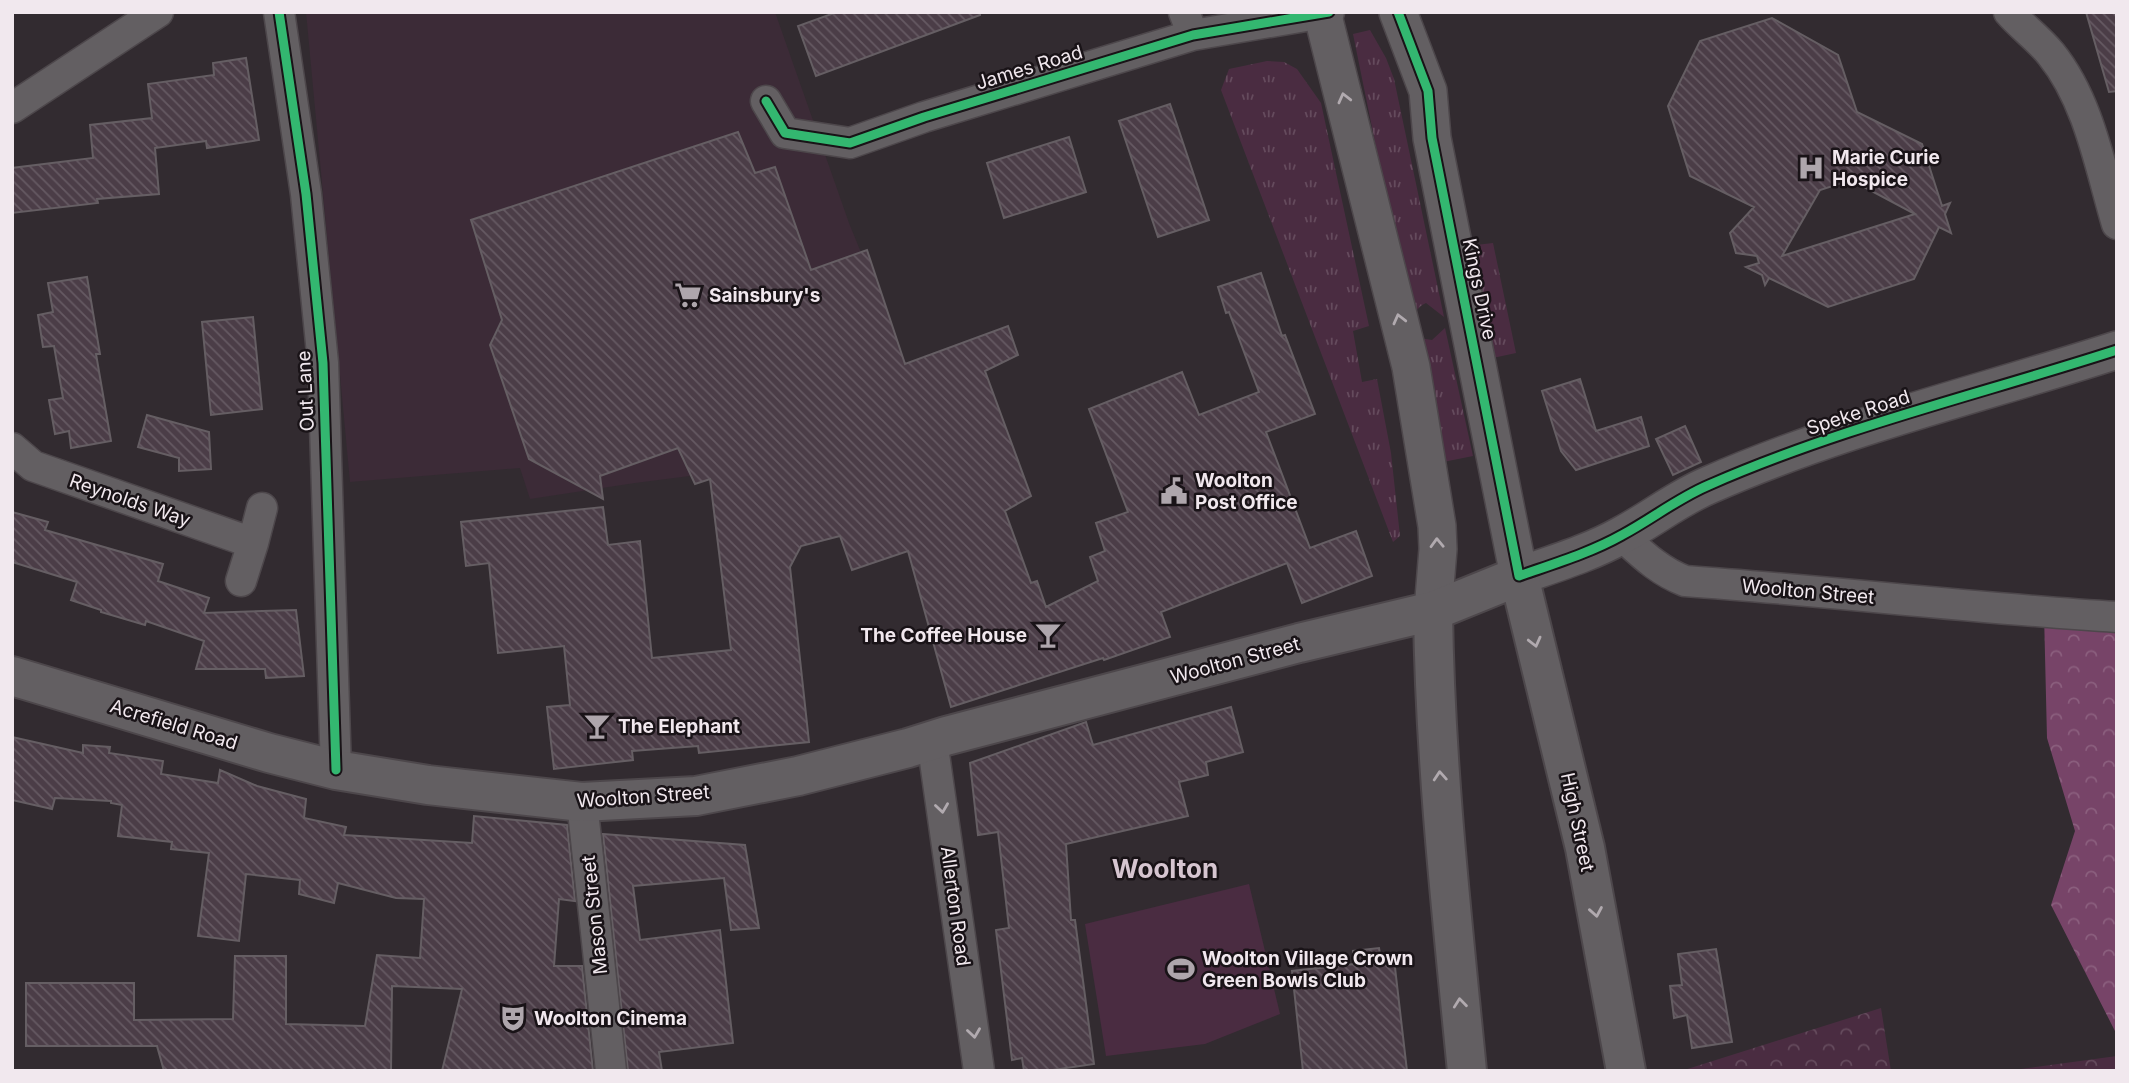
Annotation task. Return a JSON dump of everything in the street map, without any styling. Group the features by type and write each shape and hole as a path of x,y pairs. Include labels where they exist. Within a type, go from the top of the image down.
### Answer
{"main road":[{"name":"Woolton Street","path":"336,770 428,785 582,802 696,796 797,776 1299,643 1433,611 1519,576"},
{"name":"High Street","path":"1519,576 1574,799 1626,1071"},
{"path":"1433,611 1435,710 1444,839 1467,1071"},
{"name":"Acrefield Road","path":"12,676 269,753 336,770"}],"street":[{"name":"Out Lane","path":"279,12 306,194 323,363 336,770"},
{"name":"Kings Drive","path":"1398,12 1428,91 1432,138 1519,576"},
{"path":"2009,12 2052,54 2068,80 2089,130 2117,224"},
{"path":"1325,13 1411,368 1437,526 1433,611"},
{"name":"James Road","path":"766,101 785,133 850,144 1188,24 1325,13"},
{"path":"12,108 145,16"},
{"name":"Speke Road","path":"1622,536 1654,514 1707,485 1854,429 2117,351"},
{"name":"Reynolds Way","path":"12,448 33,466 253,543"},
{"path":"241,581 262,508"},
{"name":"Woolton Street","path":"1519,576 1622,536 1668,575 1685,581 1802,589 2002,610 2117,617"},
{"name":"Allerton Road","path":"932,740 979,1071"},
{"name":"Mason Street","path":"582,802 611,1071"}],"shaded area":[{"path":"306,12 775,12 849,223 939,444 530,499 520,468 350,482"}],"green space":[{"path":"1370,30 1394,79 1444,317 1426,303 1418,309 1412,324 1353,34"},
{"path":"1267,61 1284,62 1297,69 1321,103 1369,326 1353,331 1362,382 1377,379 1391,453 1400,536 1393,542 1221,90 1229,69"},
{"path":"1493,243 1516,353 1488,359 1472,249 1476,245"},
{"path":"1445,328 1473,456 1438,463 1419,338 1432,340"},
{"path":"2044,613 2117,620 2117,1035 2051,905 2075,831 2047,738"},
{"name":"Woolton Village Crown Green Bowls Club","path":"1249,884 1280,1014 1205,1044 1106,1056 1085,924"},
{"path":"1881,1008 1891,1071 1681,1071"},
{"path":"2117,1056 2117,1071 2006,1071"}],"building":[{"path":"837,12 980,12 980,15 816,76 798,26"},
{"path":"2086,12 2117,12 2117,91 2109,92"},
{"path":"1772,18 1838,55 1857,112 1922,144 1942,206 1950,203 1945,214 1951,233 1939,227 1914,279 1828,307 1769,278 1765,285 1762,275 1746,267 1759,263 1757,256 1736,253 1730,233 1754,207 1690,176 1668,106 1700,41","holes":["1851,180 1915,214 1782,256 1820,190"]},
{"path":"246,58 259,140 207,148 206,141 155,148 159,194 97,199 98,203 12,213 12,168 93,158 90,125 152,118 148,84 214,75 213,63"},
{"path":"1170,104 1209,220 1158,237 1119,121"},
{"path":"738,132 755,173 775,167 811,270 867,250 905,364 1008,326 1018,355 985,371 1031,496 1005,511 1031,583 1037,581 1046,607 1098,581 1090,557 1105,551 1096,523 1128,512 1089,409 1182,372 1199,415 1259,392 1218,287 1261,273 1282,336 1285,335 1315,414 1266,432 1310,548 1356,531 1372,576 1302,603 1287,563 1161,612 1170,637 951,707 908,551 852,570 840,536 801,546 790,567 809,742 699,753 698,746 632,751 633,760 554,769 547,707 570,705 564,646 498,653 489,563 466,566 461,522 603,507 608,545 640,541 652,658 731,650 710,479 695,484 678,448 600,476 603,499 529,459 490,345 502,320 471,220"},
{"path":"1069,137 1086,192 1004,218 987,163"},
{"path":"87,277 100,354 96,354 111,441 71,448 69,431 55,434 49,400 63,398 54,346 43,347 38,315 53,312 48,283"},
{"path":"253,317 262,409 211,415 202,322"},
{"path":"1580,379 1596,431 1641,417 1649,446 1576,470 1561,451 1542,391"},
{"path":"147,415 209,432 211,469 179,471 179,458 138,447"},
{"path":"1685,426 1701,462 1673,475 1656,439"},
{"path":"12,512 48,522 45,530 163,564 158,581 209,598 204,613 296,610 304,676 266,678 265,669 196,669 204,641 146,621 145,625 101,612 71,600 77,582 12,562"},
{"path":"1231,707 1243,752 1206,762 1208,775 1179,782 1188,816 1066,844 1071,920 1075,920 1094,1064 1046,1071 1024,1071 1022,1058 1012,1060 996,930 1009,928 998,832 978,835 970,763 1086,722 1093,745"},
{"path":"12,737 83,753 83,745 110,747 109,753 163,761 161,774 218,783 220,770 257,786 306,799 304,818 346,827 344,835 472,843 474,816 567,825 575,901 559,899 554,966 582,966 593,1071 442,1071 462,989 392,986 391,1071 164,1071 157,1046 26,1046 26,983 134,983 134,1020 233,1019 235,956 286,956 286,1024 365,1026 377,955 420,958 424,899 396,898 338,883 334,903 299,894 300,880 246,874 239,941 198,936 209,853 171,849 172,842 118,836 122,805 111,801 55,798 52,809 12,800"},
{"path":"603,834 745,845 759,928 731,930 724,878 633,886 640,940 720,930 733,1043 659,1052 662,1071 628,1071"},
{"path":"1379,948 1381,961 1394,959 1407,1071 1303,1071 1292,971 1354,964 1353,951"},
{"path":"1716,949 1732,1042 1692,1048 1687,1015 1674,1018 1670,986 1682,985 1678,954"}],"cycle path":[{"path":"279,12 306,194 323,363 336,770"},
{"path":"766,101 785,133 850,143 924,117 1193,35 1329,12"},
{"path":"1398,12 1428,91 1432,138 1519,576 1610,541 1698,490 1759,464 1860,428 2117,350"}],"place":[{"name":"Marie Curie Hospice","path":"1811,168"},
{"name":"Sainsbury's","path":"688,295"},
{"name":"Woolton Post Office","path":"1174,491"},
{"name":"The Coffee House","path":"1048,635"},
{"name":"The Elephant","path":"597,726"},
{"name":"Woolton Village Crown Green Bowls Club","path":"1181,969"},
{"name":"Woolton Cinema","path":"513,1018"}],"district":[{"name":"Woolton","path":"1165,869"}]}
